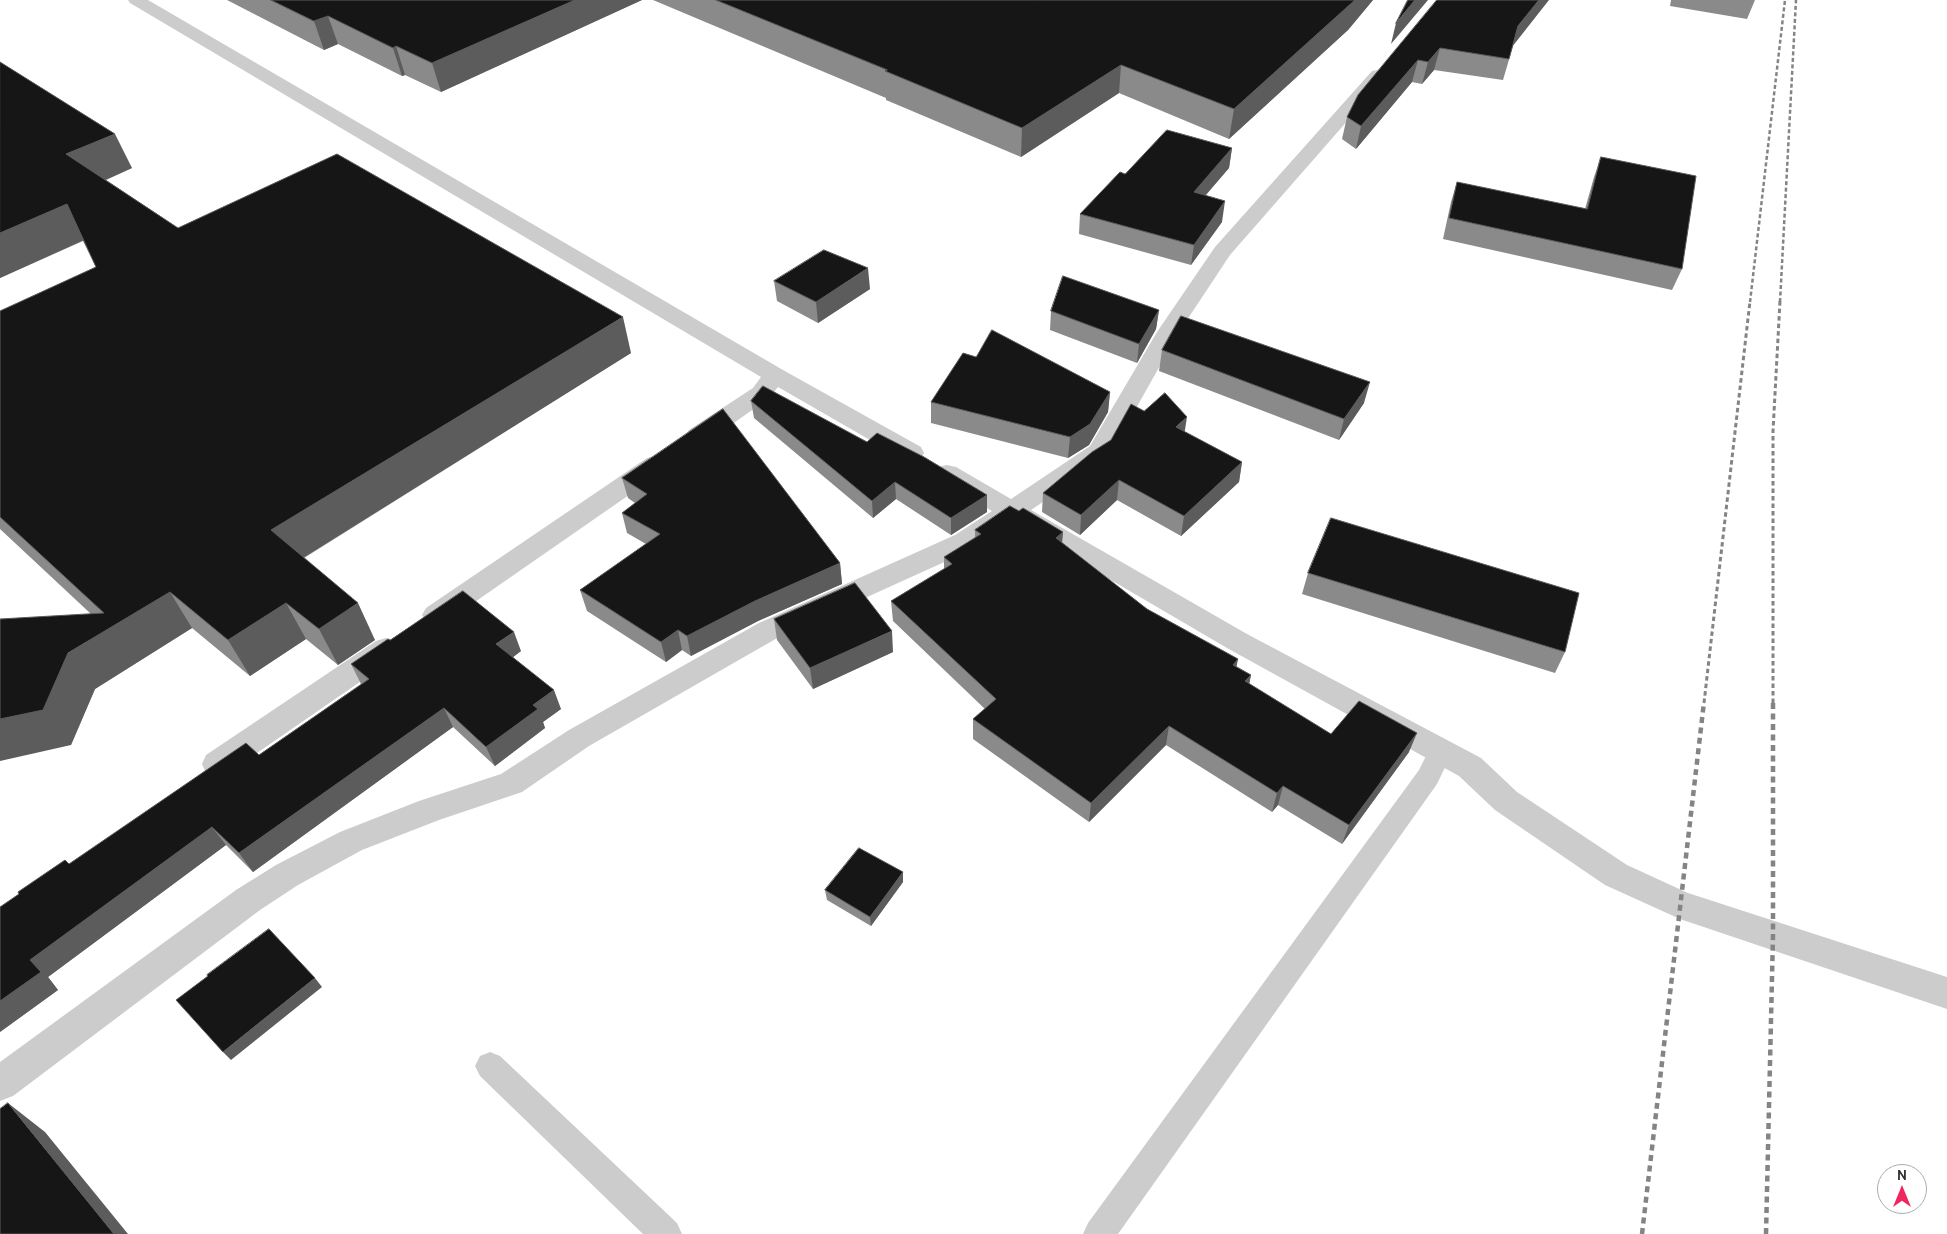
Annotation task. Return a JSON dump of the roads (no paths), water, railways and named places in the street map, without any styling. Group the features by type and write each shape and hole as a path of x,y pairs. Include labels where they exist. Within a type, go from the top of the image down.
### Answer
{"street":[{"path":"136,0 775,375 1012,509 1245,645 1470,767 1506,801 1616,875 1680,905 1947,993"},
{"path":"0,1084 248,900 287,875 351,841 430,810 510,784 579,738 769,630 964,542 1099,452 1168,332 1222,251 1388,62"},
{"path":"196,778 760,393 775,375"}],"lane":[{"path":"1099,1234 1428,777 1441,751"},
{"path":"490,1066 666,1234"}],"railway":[{"path":"1750,302 1785,0"},
{"path":"1780,302 1796,0"},
{"path":"1704,703 1750,301"},
{"path":"1766,1234 1773,935 1773,431 1780,301"},
{"path":"1642,1234 1704,702"}]}
